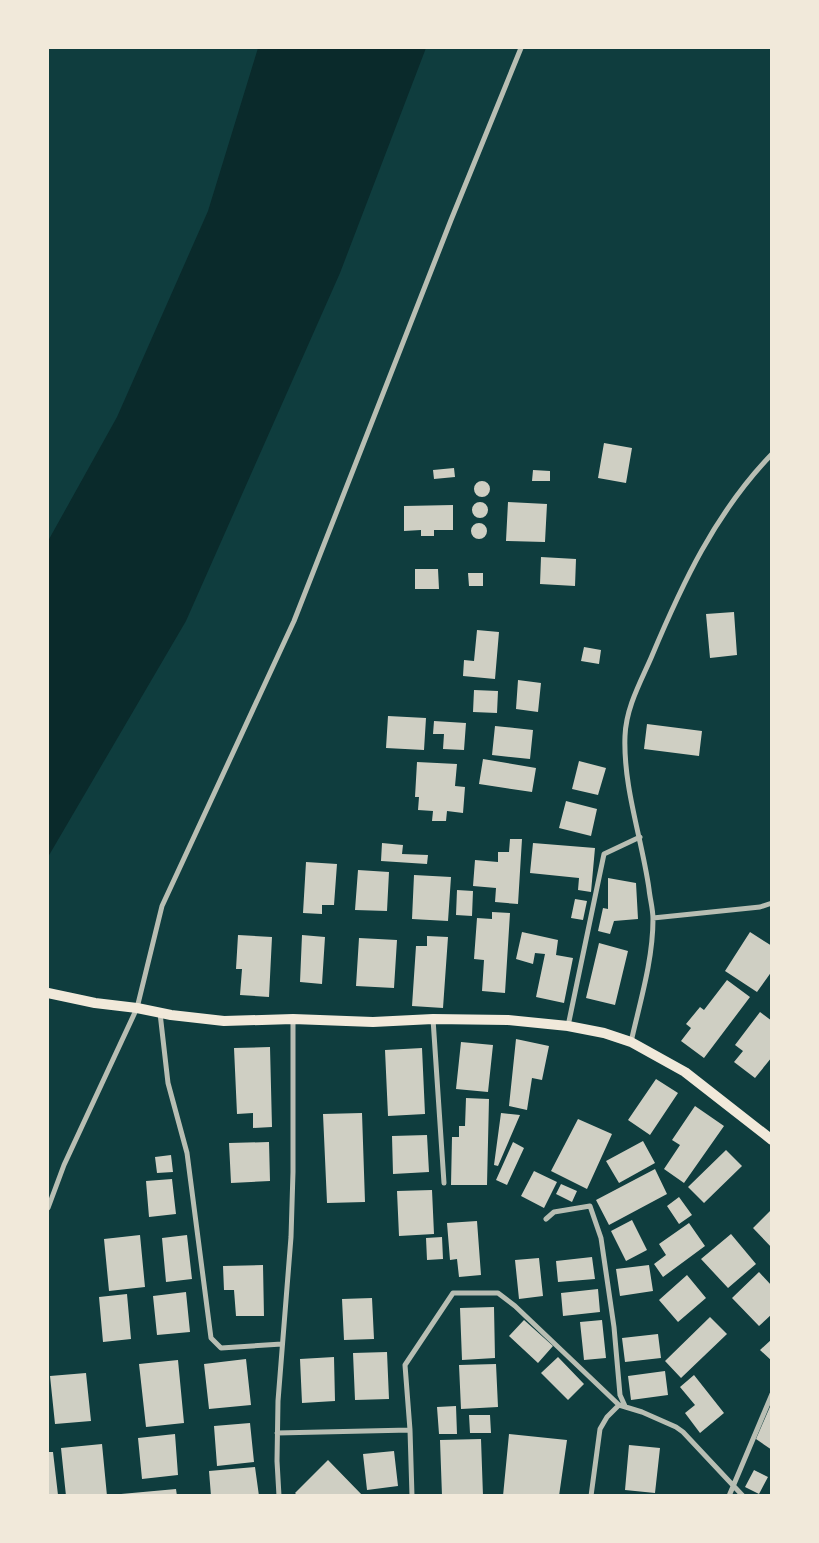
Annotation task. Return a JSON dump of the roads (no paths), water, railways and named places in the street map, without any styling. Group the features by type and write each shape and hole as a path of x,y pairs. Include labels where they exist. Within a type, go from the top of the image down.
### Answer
{"main road":[{"path":"48,993 95,1003 160,1013 224,1020 293,1018 373,1022 433,1019 508,1020 568,1026 604,1033 631,1042 684,1072 772,1140"}],"street":[{"path":"48,1208 64,1165 136,1008 162,906 294,621 451,220 521,48"},
{"path":"631,1042 648,969 653,918 626,766 625,735 629,707 677,596 722,515 752,474 772,454"},
{"path":"568,1026 604,854 640,837"},
{"path":"653,918 760,907 772,903"},
{"path":"160,1013 168,1082 187,1153 211,1338 221,1348 282,1344"},
{"path":"279,1496 278,1401 291,1238 293,1018"},
{"path":"433,1019 444,1183"},
{"path":"546,1219 554,1212 590,1206 601,1238 614,1328 622,1405"},
{"path":"412,1496 410,1430 405,1365 453,1293 498,1293 515,1306 622,1405 676,1427 743,1496"},
{"path":"729,1496 772,1394"},
{"path":"591,1496 600,1429 607,1417 622,1405"},
{"path":"277,1432 410,1430"}],"water":[{"path":"258,48 426,48 340,273 186,621 48,857 48,541 117,417 208,211"}]}
